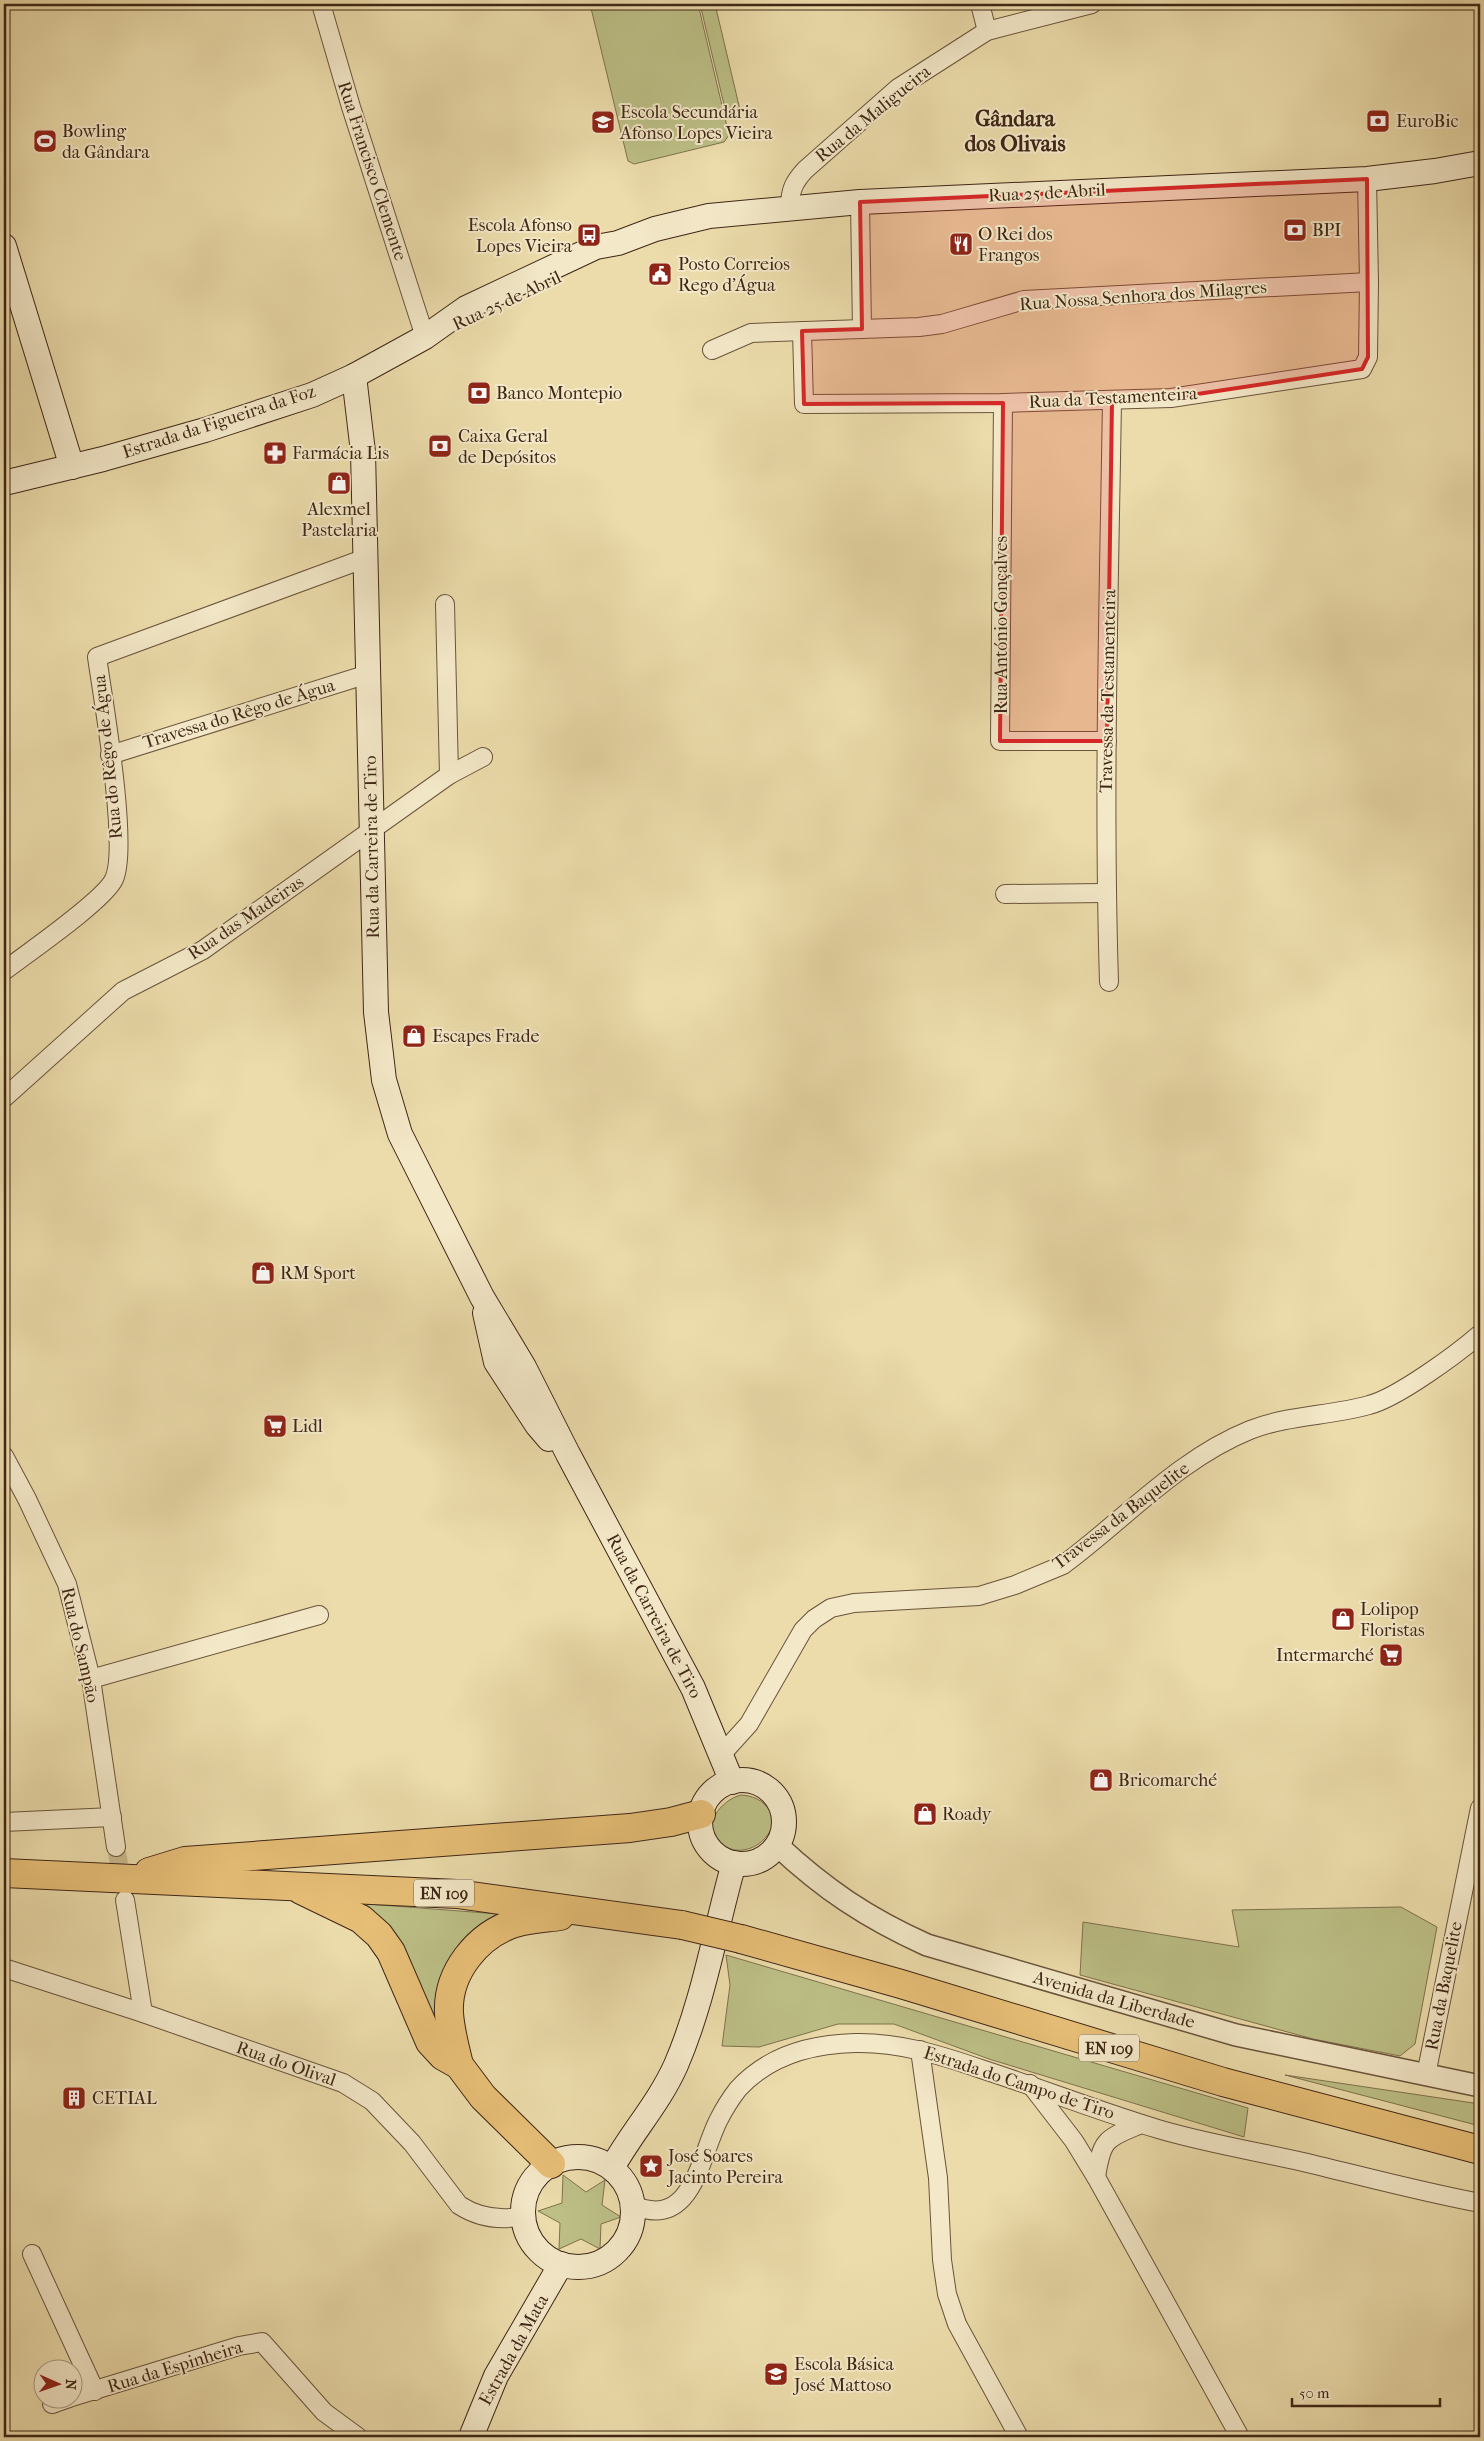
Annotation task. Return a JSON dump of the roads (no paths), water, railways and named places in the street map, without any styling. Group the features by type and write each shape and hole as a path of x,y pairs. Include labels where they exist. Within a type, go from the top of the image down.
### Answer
{"main road":[{"name":"Rua 25 de Abril","path":"425,337 466,308 596,247 684,221 790,207 860,202 1368,179 1436,171 1480,163"},
{"path":"4,246 72,467"},
{"name":"Estrada da Figueira da Foz","path":"4,483 72,467 240,420 312,395 354,376 425,337"},
{"name":"Rua da Carreira de Tiro","path":"354,376 363,452 376,1012 384,1080 400,1134 482,1297 524,1367 692,1688 732,1782"},
{"name":"Rua da Carreira de Tiro","path":"482,1297 496,1362 538,1425 550,1439 568,1454"},
{"path":"496,1362 507,1360 524,1367"},
{"path":"732,1782 752,1782 761,1785 776,1799 781,1810 783,1822 777,1845 762,1858 754,1862 734,1863 714,1854 702,1836 700,1814 708,1797 723,1785 732,1782"},
{"path":"128,1889 185,1861 630,1828 671,1822 700,1814"},
{"path":"612,2168 658,2100 676,2064 700,1998 734,1863"},
{"name":"EN 109","path":"4,1873 128,1889 291,1885 457,1894 682,1925 741,1939 901,1984 1224,2082 1480,2150"},
{"path":"291,1885 361,1919 379,1935 391,1952 430,2042 444,2056 458,2065 483,2097 551,2164"},
{"path":"458,2065 450,2025 449,2000 458,1974 471,1952 490,1935 516,1923 596,1912"},
{"path":"575,2157 600,2162 612,2168 626,2184 633,2205 629,2232 623,2244 602,2262 589,2266 561,2264 539,2250 526,2229 524,2216 526,2196 535,2178 551,2164 575,2157"},
{"name":"Estrada da Mata","path":"471,2437 496,2376 561,2264"}],"street":[{"name":"Rua Francisco Clemente","path":"321,4 351,107 425,337"},
{"path":"980,4 987,31"},
{"name":"Rua da Maligueira","path":"790,207 792,187 805,170 898,88 987,31 1092,4"},
{"name":"Rua da Testamenteira","path":"802,331 804,404 1003,403 1171,398 1362,368 1368,357 1368,179"},
{"path":"860,202 862,329"},
{"name":"Rua Nossa Senhora dos Milagres","path":"712,350 751,333 919,327 942,324 1024,300 1369,282"},
{"name":"Travessa da Testamenteira","path":"1109,982 1106,892 1112,400"},
{"name":"Rua António Gonçalves","path":"1003,403 1000,741 1107,741"},
{"name":"Rua do Rêgo de Água","path":"4,971 78,914 114,880 118,862 118,828 98,657 366,558"},
{"path":"445,604 449,775"},
{"name":"Travessa do Rêgo de Água","path":"110,755 368,674"},
{"name":"Rua das Madeiras","path":"4,1098 123,991 203,950 449,775 483,757"},
{"path":"1005,894 1106,892"},
{"name":"Travessa da Baquelite","path":"721,1755 750,1724 803,1630 814,1619 831,1608 854,1603 979,1596 1047,1572 1063,1565 1154,1490 1225,1442 1250,1430 1277,1422 1369,1405 1389,1397 1480,1334"},
{"name":"Rua do Sampão","path":"4,1456 28,1499 67,1584 91,1679 116,1848"},
{"path":"91,1679 319,1615"},
{"name":"Rua da Baquelite","path":"1426,2075 1480,1808"},
{"path":"4,1822 112,1817"},
{"name":"Avenida da Liberdade","path":"777,1845 842,1900 899,1933 927,1945 1202,2026 1480,2086"},
{"path":"128,1889 143,2014"},
{"name":"Rua do Olival","path":"4,1968 343,2083 372,2100 412,2143 459,2204 470,2212 485,2217 512,2219 524,2216"},
{"name":"Estrada do Campo de Tiro","path":"633,2205 646,2211 668,2207 682,2199 699,2172 718,2121 738,2089 761,2071 787,2054 818,2046 855,2043 894,2044 920,2050 1029,2084 1141,2124 1480,2203"},
{"path":"920,2050 938,2178 942,2260 947,2294 957,2324 1019,2437"},
{"path":"1029,2084 1074,2141 1096,2177 1240,2437"},
{"path":"1096,2177 1102,2146 1109,2138 1141,2124"},
{"path":"32,2254 95,2390"},
{"name":"Rua da Espinheira","path":"82,2394 239,2346 262,2342 324,2412 358,2437"}],"tunnel":[{"path":"116,1847 123,1887"}],"place":[{"name":"EuroBic","path":"1378,121"},
{"name":"Escola Secundária Afonso Lopes Vieira","path":"603,122"},
{"name":"Bowling da Gândara","path":"45,141"},
{"name":"BPI","path":"1295,230"},
{"name":"Escola Afonso Lopes Vieira","path":"589,235"},
{"name":"O Rei dos Frangos","path":"961,244"},
{"name":"Posto Correios Rego d'Água","path":"660,274"},
{"name":"Banco Montepio","path":"479,393"},
{"name":"Caixa Geral de Depósitos","path":"440,446"},
{"name":"Farmácia Lis","path":"275,453"},
{"name":"Alexmel Pastelaria","path":"339,483"},
{"name":"Escapes Frade","path":"414,1036"},
{"name":"RM Sport","path":"263,1273"},
{"name":"Lidl","path":"275,1426"},
{"name":"Lolipop Floristas","path":"1343,1619"},
{"name":"Intermarché","path":"1391,1655"},
{"name":"Bricomarché","path":"1101,1780"},
{"name":"Roady","path":"925,1814"},
{"name":"CETIAL","path":"74,2098"},
{"name":"José Soares Jacinto Pereira","path":"651,2166"},
{"name":"Escola Básica José Mattoso","path":"776,2374"}],"district":[{"name":"Gândara dos Olivais","path":"1015,132"}]}
